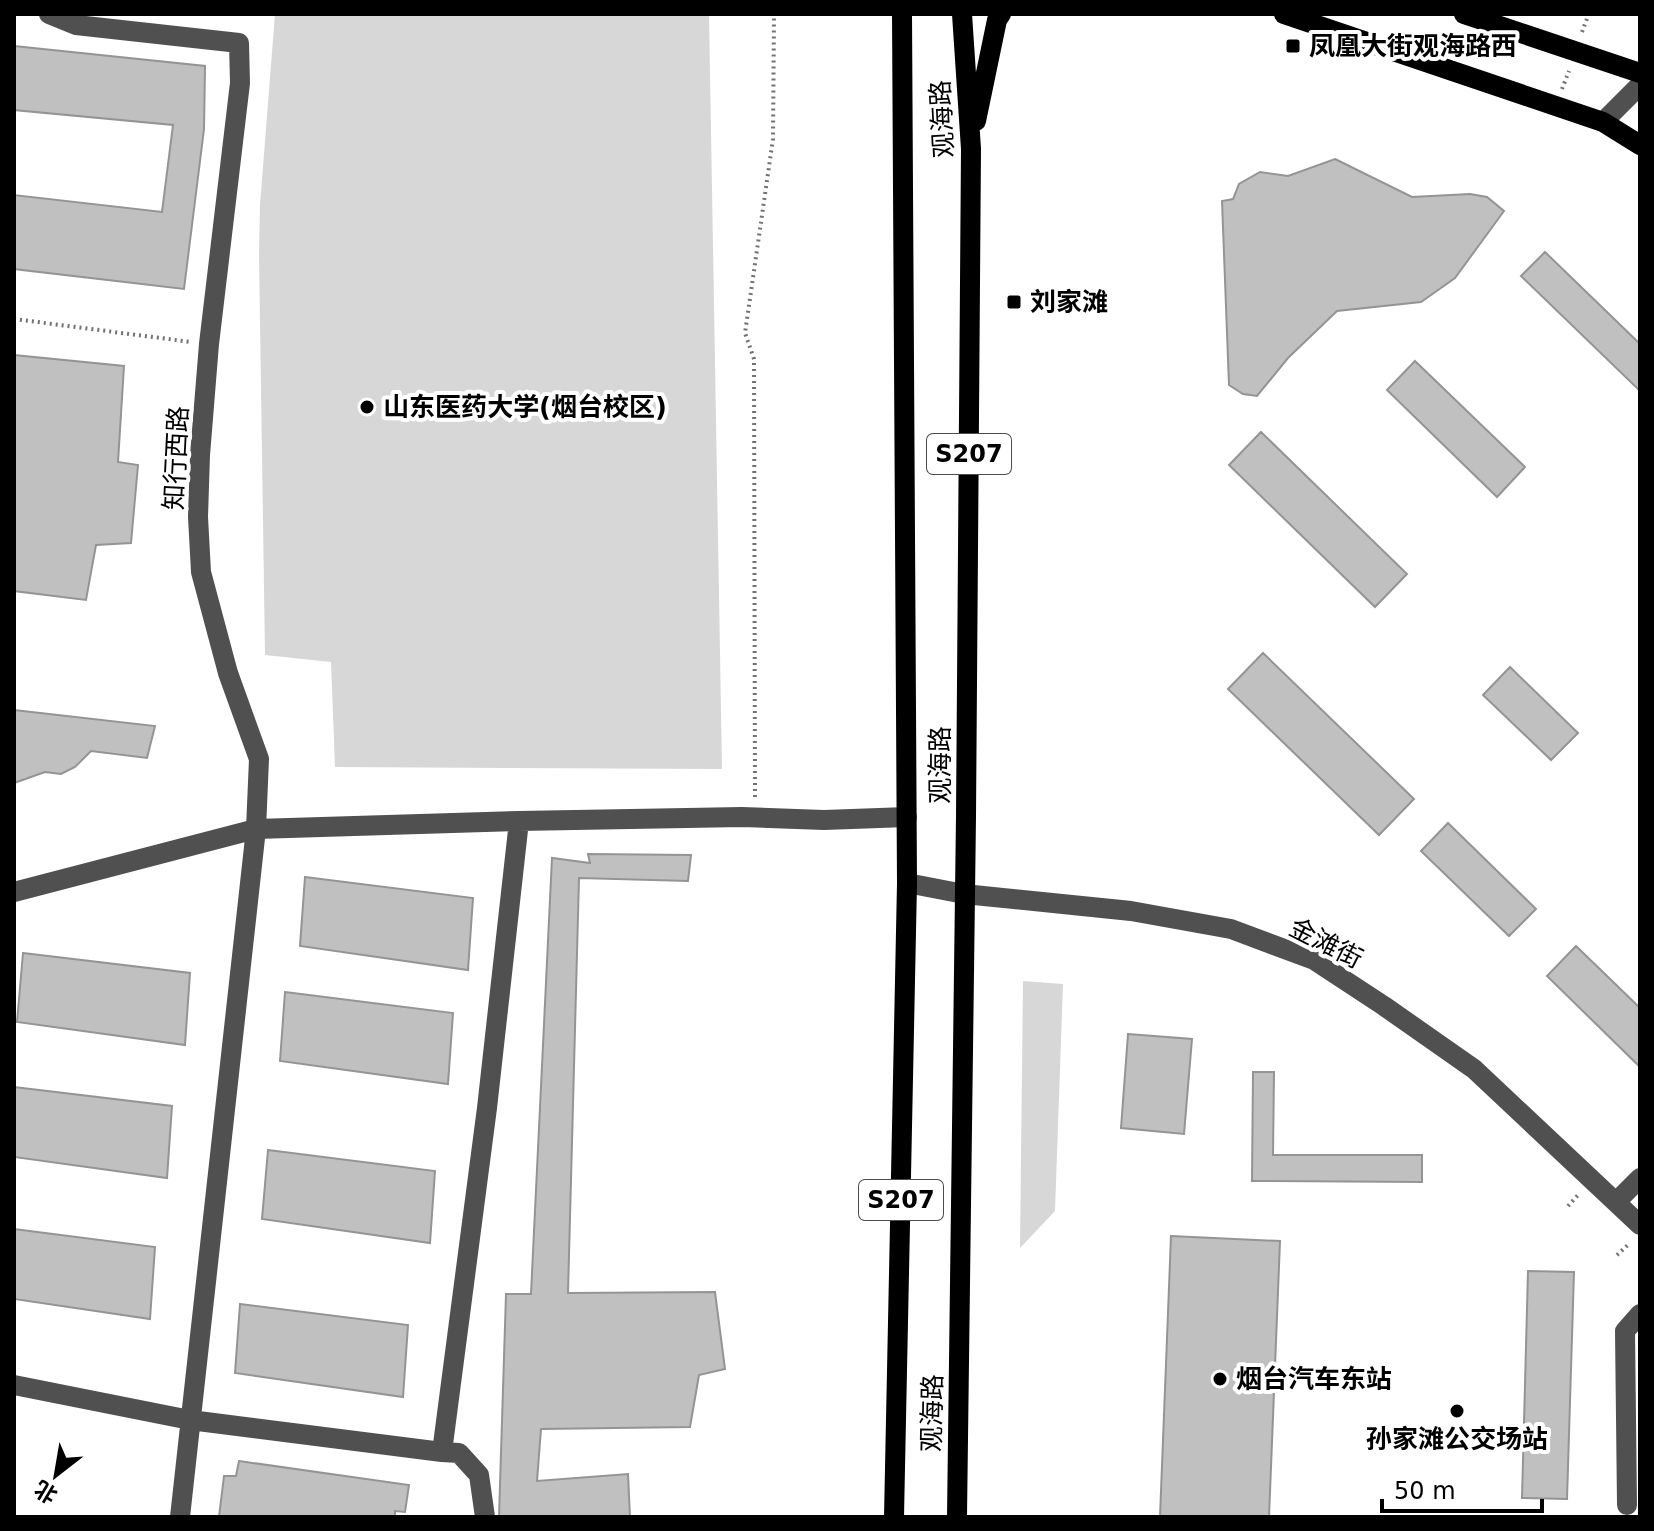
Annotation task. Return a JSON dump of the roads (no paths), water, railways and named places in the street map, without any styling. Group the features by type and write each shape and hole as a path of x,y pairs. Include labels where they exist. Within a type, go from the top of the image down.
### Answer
{"main road":[{"name":"观海路","path":"894,1517 907,883 902,14"},
{"name":"观海路","path":"957,1517 971,149 962,14"},
{"path":"971,149 997,20 1001,14"},
{"path":"1284,14 1603,122 1640,145"},
{"path":"1464,14 1640,73"}],"street":[{"name":"知行西路","path":"49,14 76,25 239,43 240,83 209,344 198,517 201,572 228,673 259,759 256,829 180,1517"},
{"path":"1603,122 1640,85"},
{"path":"14,892 256,829 519,821 907,817"},
{"path":"442,1452 487,1108 519,821"},
{"name":"金滩街","path":"907,883 964,894 1131,911 1231,929 1314,960 1474,1069 1640,1225"},
{"path":"1616,1202 1640,1178"},
{"path":"1627,1505 1625,1331 1640,1314"},
{"path":"14,1385 190,1420 459,1453 479,1475 485,1517"}],"place":[{"name":"凤凰大街观海路西","path":"1293,46"},
{"name":"刘家滩","path":"1014,302"},
{"name":"山东医药大学(烟台校区)","path":"367,407"},
{"name":"烟台汽车东站","path":"1220,1379"},
{"name":"孙家滩公交场站","path":"1457,1411"}]}
